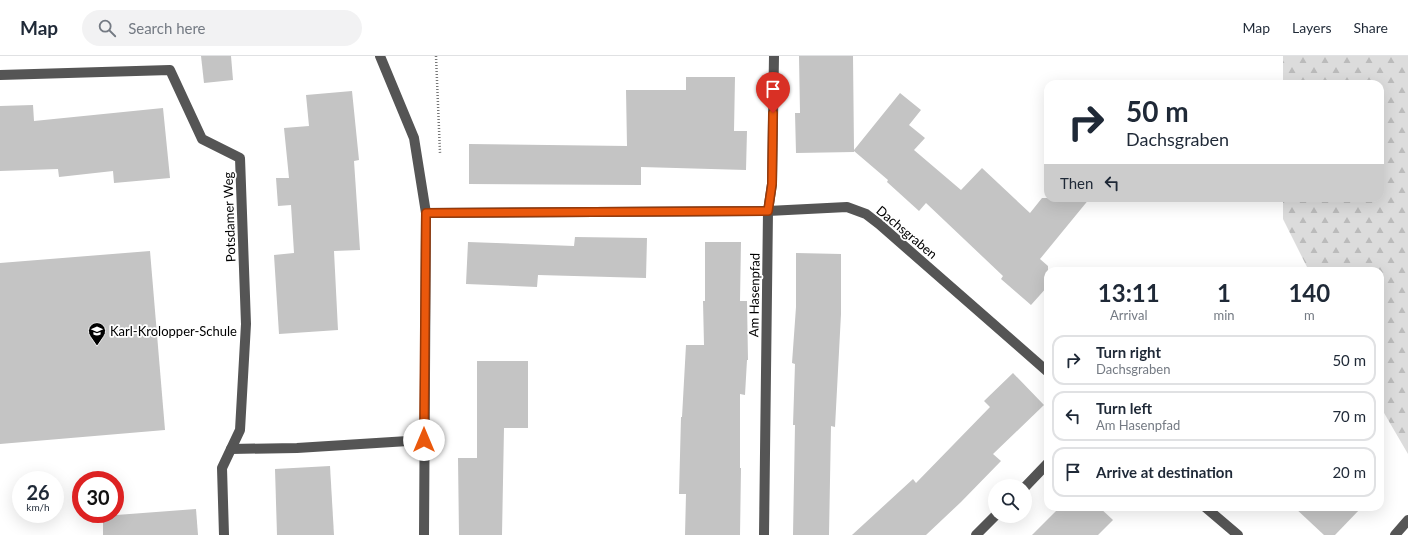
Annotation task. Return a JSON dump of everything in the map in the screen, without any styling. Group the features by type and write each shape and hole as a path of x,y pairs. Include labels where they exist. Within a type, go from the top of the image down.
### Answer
{"street":[{"path":"380,56 414,138 426,213 424,535"},
{"name":"Am Hasenpfad","path":"764,535 768,211 772,184 774,56"},
{"name":"Potsdamer Weg","path":"0,75 170,70 202,139 240,158 246,324 240,430 222,468 224,535"},
{"name":"Dachsgraben","path":"426,213 768,211 847,206 866,214 879,224 1044,368"},
{"path":"231,449 297,448 424,440"},
{"path":"1032,480 1044,467"},
{"path":"1210,511 1238,535"},
{"path":"1395,535 1408,520"},
{"path":"976,535 988,523"}],"path":[{"path":"436,56 440,158"}],"green space":[{"path":"1283,56 1408,56 1408,454 1384,413 1384,267 1307,267 1283,219 1283,202 1384,202 1384,80 1283,80"}],"building":[{"path":"201,56 231,56 233,80 204,83"},
{"path":"799,56 853,56 854,150 900,93 921,110 909,125 925,138 914,150 961,190 982,168 1030,213 1042,198 1044,198 1044,202 1087,202 1040,259 1048,266 1044,267 1044,290 1031,305 1001,279 1003,276 926,203 919,211 887,182 888,180 854,151 796,153 795,113 800,113"},
{"path":"686,77 735,77 734,131 747,131 746,170 641,167 641,185 469,184 469,144 627,146 626,90 686,90"},
{"path":"352,91 359,160 354,161 360,250 334,251 338,330 279,334 274,255 294,253 291,205 278,206 276,178 289,178 284,128 309,126 306,95"},
{"path":"33,105 34,121 163,108 170,178 114,183 113,171 59,177 58,169 0,171 0,106"},
{"path":"575,237 647,238 646,278 538,275 537,287 466,284 468,242 574,246"},
{"path":"705,242 741,242 740,301 747,301 748,360 745,395 740,394 740,535 685,535 686,494 679,494 681,417 686,345 704,345 703,301 705,301"},
{"path":"150,251 165,430 0,444 0,263"},
{"path":"796,253 841,254 841,314 835,427 831,426 829,535 793,535 795,425 793,425 795,364 792,363 796,307"},
{"path":"477,361 528,361 528,428 504,428 502,535 459,535 458,458 477,458"},
{"path":"1013,373 1044,405 993,454 1001,461 961,502 926,535 852,535 913,479 916,483 990,407 984,401"},
{"path":"330,466 334,535 277,535 275,469"},
{"path":"196,509 198,535 103,535 103,523 124,523 124,514"},
{"path":"1056,511 1103,511 1113,520 1098,535 1032,535"},
{"path":"1298,511 1358,511 1335,535 1324,535"}],"place":[{"name":"Karl-Krolopper-Schule","path":"97,346"}],"route":[{"path":"424,440 426,213 768,211 772,184 773,113"}]}
